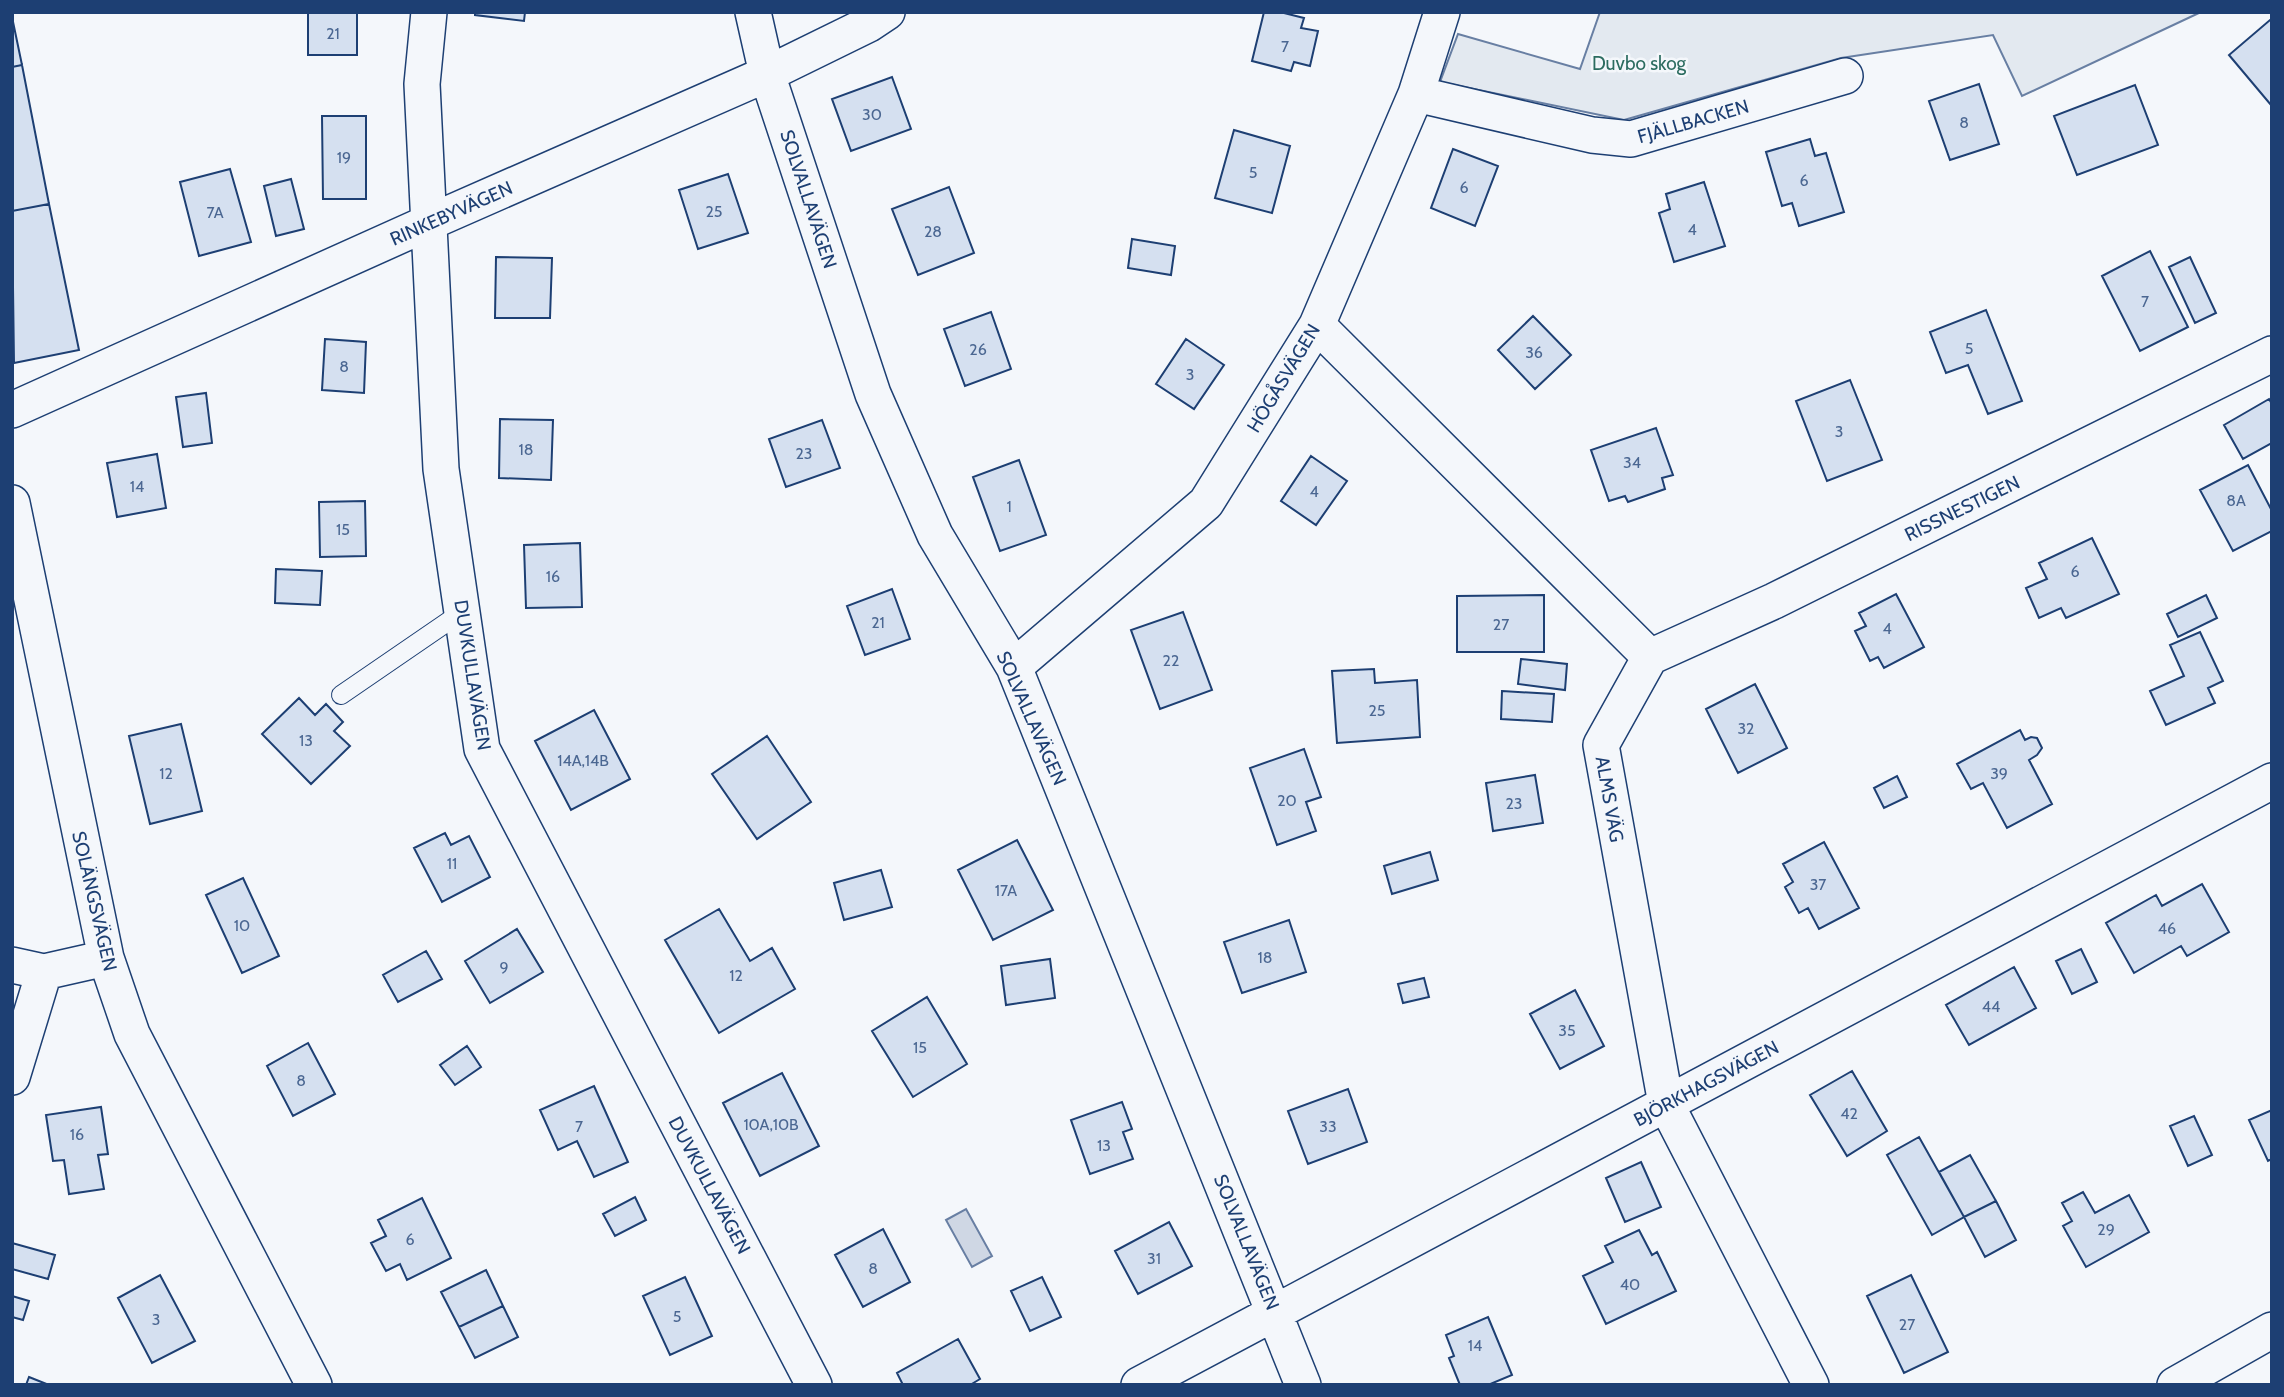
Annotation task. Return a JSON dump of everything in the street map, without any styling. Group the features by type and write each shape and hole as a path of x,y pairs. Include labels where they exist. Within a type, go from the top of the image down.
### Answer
{"street":[{"name":"DUVKULLAVÄGEN","path":"429,12 422,84 441,469 482,749 814,1385"},
{"name":"SOLVALLAVÄGEN","path":"753,12 767,74 873,394 935,535 1014,667 1303,1385"},
{"name":"RINKEBYVÄGEN","path":"12,410 767,74 869,24 887,12"},
{"name":"HÖGÅSVÄGEN","path":"1014,667 1206,502 1317,325 1416,93 1442,12"},
{"name":"FJÄLLBACKEN","path":"1416,93 1592,135 1631,139 1845,76"},
{"path":"1317,325 1650,657"},
{"name":"RISSNESTIGEN","path":"1650,657 1774,601 2272,354"},
{"name":"SOLÄNGSVÄGEN","path":"12,503 106,958 132,1034 314,1385"},
{"name":"ALMS VÄG","path":"1650,657 1601,745 1666,1104 1811,1385"},
{"name":"BJÖRKHAGSVÄGEN","path":"1139,1385 2272,780"},
{"path":"12,1077 28,968 106,958"},
{"path":"2175,1385 2272,1330"}],"lane":[{"path":"341,695 462,612"}],"green space":[{"name":"Duvbo skog","path":"1600,12 2201,12 2022,96 1993,35 1841,58 1624,120 1440,82 1458,34 1580,69"}],"shaded area":[{"path":"966,1209 992,1256 972,1267 946,1220"}],"building":[{"path":"308,12 357,12 357,55 308,55"},
{"path":"475,12 525,12 524,21 475,15"},
{"path":"1264,12 1280,12 1304,18 1301,28 1318,31 1310,66 1294,62 1291,71 1252,61"},
{"path":"12,17 22,65 12,67"},
{"path":"2270,20 2272,22 2271,105 2229,55"},
{"path":"22,65 49,204 12,211 12,67"},
{"path":"892,77 911,129 851,151 832,99"},
{"path":"1979,84 1999,144 1950,160 1929,101"},
{"path":"2135,85 2158,145 2077,175 2054,116"},
{"path":"322,116 366,116 366,199 323,199"},
{"path":"1234,130 1290,146 1272,213 1215,198"},
{"path":"1810,139 1815,156 1826,153 1844,212 1799,226 1792,203 1782,206 1766,152"},
{"path":"1453,149 1498,166 1475,226 1431,208"},
{"path":"230,169 251,242 199,256 180,182"},
{"path":"728,174 748,233 698,249 679,190"},
{"path":"291,179 304,229 276,236 264,186"},
{"path":"1704,182 1725,246 1674,262 1659,213 1670,209 1666,194"},
{"path":"949,187 974,253 918,275 892,209"},
{"path":"49,204 79,350 14,363 12,211"},
{"path":"1132,239 1175,246 1171,275 1128,268"},
{"path":"2150,251 2188,327 2140,351 2102,276"},
{"path":"496,257 552,258 550,318 495,318"},
{"path":"2190,257 2216,313 2195,323 2169,267"},
{"path":"1986,310 2022,401 1988,414 1968,365 1946,373 1930,332"},
{"path":"991,312 1011,369 965,386 944,329"},
{"path":"1533,316 1571,355 1535,389 1498,350"},
{"path":"325,339 366,342 364,393 322,390"},
{"path":"1186,339 1224,365 1194,409 1156,384"},
{"path":"1850,380 1882,460 1827,481 1796,401"},
{"path":"206,393 212,443 183,447 176,397"},
{"path":"2269,399 2272,404 2272,443 2243,459 2224,425"},
{"path":"500,419 553,420 551,480 499,478"},
{"path":"822,420 840,468 786,487 769,439"},
{"path":"1656,428 1673,475 1662,478 1665,489 1628,502 1625,496 1609,501 1591,450"},
{"path":"157,454 166,508 117,517 107,463"},
{"path":"1311,456 1347,481 1316,525 1281,501"},
{"path":"1019,460 1046,535 1000,551 973,477"},
{"path":"2248,465 2272,511 2272,531 2233,551 2200,490"},
{"path":"365,501 366,556 320,557 319,502"},
{"path":"2092,538 2119,594 2066,618 2061,608 2039,618 2026,588 2047,579 2039,563"},
{"path":"580,543 582,607 526,608 524,545"},
{"path":"276,569 322,571 320,605 275,603"},
{"path":"892,589 910,639 865,655 847,606"},
{"path":"1896,594 1924,647 1884,668 1878,657 1870,661 1855,631 1866,626 1859,613"},
{"path":"1544,595 1544,652 1457,652 1457,596"},
{"path":"2206,595 2217,618 2178,637 2167,614"},
{"path":"1183,612 1212,690 1160,709 1131,630"},
{"path":"2200,632 2223,681 2208,688 2215,703 2166,725 2150,691 2184,676 2170,645"},
{"path":"1521,659 1567,664 1565,690 1518,684"},
{"path":"1374,669 1375,683 1417,680 1420,737 1337,743 1332,671"},
{"path":"1755,684 1787,748 1738,773 1706,709"},
{"path":"1502,691 1554,694 1552,722 1501,719"},
{"path":"299,698 315,715 326,704 343,722 334,731 350,746 311,784 262,734"},
{"path":"594,710 630,779 571,810 535,741"},
{"path":"181,724 202,811 150,824 129,736"},
{"path":"2020,730 2025,740 2037,738 2042,748 2029,760 2052,804 2007,828 1983,783 1971,789 1957,764"},
{"path":"767,736 811,802 757,839 712,774"},
{"path":"1304,749 1321,797 1306,802 1316,831 1277,845 1250,768"},
{"path":"1535,775 1543,823 1493,831 1486,783"},
{"path":"1897,776 1907,797 1884,808 1874,788"},
{"path":"445,833 451,845 469,836 490,877 442,902 414,848"},
{"path":"1017,840 1053,910 993,940 958,870"},
{"path":"1824,842 1859,908 1819,929 1808,908 1799,913 1785,887 1793,882 1783,864"},
{"path":"1430,852 1438,880 1392,894 1384,866"},
{"path":"881,870 892,907 844,920 834,883"},
{"path":"243,878 279,956 242,973 206,895"},
{"path":"2202,884 2229,932 2187,956 2181,946 2134,973 2106,923 2156,895 2162,906"},
{"path":"719,909 750,961 772,948 795,989 719,1033 665,940"},
{"path":"1289,920 1306,972 1242,993 1224,942"},
{"path":"517,929 543,972 490,1003 465,961"},
{"path":"2081,949 2097,982 2072,994 2056,961"},
{"path":"426,951 442,979 398,1002 383,975"},
{"path":"1050,959 1055,998 1006,1005 1001,966"},
{"path":"2014,967 2036,1008 1969,1045 1946,1005"},
{"path":"1424,978 1429,997 1403,1003 1398,984"},
{"path":"1575,990 1604,1046 1560,1069 1530,1014"},
{"path":"927,997 967,1064 913,1097 872,1031"},
{"path":"308,1043 335,1094 293,1116 267,1066"},
{"path":"467,1046 481,1067 455,1085 440,1065"},
{"path":"1852,1071 1887,1131 1847,1156 1810,1095"},
{"path":"782,1073 819,1146 760,1176 723,1103"},
{"path":"594,1086 628,1162 594,1177 577,1141 558,1150 540,1110"},
{"path":"1348,1089 1367,1142 1308,1164 1288,1111"},
{"path":"1122,1102 1132,1129 1123,1132 1133,1159 1090,1174 1071,1120"},
{"path":"101,1107 108,1154 98,1155 104,1189 69,1194 64,1160 53,1161 46,1115"},
{"path":"2272,1110 2272,1159 2268,1161 2249,1120"},
{"path":"2194,1116 2212,1155 2188,1166 2170,1126"},
{"path":"1919,1137 1964,1217 1932,1235 1887,1155"},
{"path":"1970,1155 1996,1201 1964,1217 1939,1172"},
{"path":"1641,1162 1661,1207 1625,1222 1606,1178"},
{"path":"2083,1192 2095,1213 2129,1195 2149,1232 2086,1267 2063,1226 2072,1221 2062,1203"},
{"path":"635,1197 646,1220 615,1236 603,1214"},
{"path":"422,1198 451,1258 407,1280 400,1264 386,1271 371,1243 386,1236 378,1220"},
{"path":"1996,1201 2016,1240 1985,1257 1964,1217"},
{"path":"1169,1222 1192,1266 1138,1294 1115,1251"},
{"path":"883,1229 910,1282 863,1307 835,1255"},
{"path":"1639,1230 1652,1255 1657,1252 1676,1291 1606,1324 1583,1276 1613,1262 1605,1246"},
{"path":"12,1243 55,1255 48,1279 12,1269"},
{"path":"486,1270 503,1306 459,1327 441,1292"},
{"path":"160,1275 195,1341 152,1363 118,1298"},
{"path":"1911,1275 1948,1352 1904,1373 1867,1296"},
{"path":"685,1277 712,1336 670,1355 643,1296"},
{"path":"1042,1277 1061,1317 1030,1331 1011,1291"},
{"path":"12,1296 29,1301 23,1320 12,1317"},
{"path":"503,1306 518,1337 475,1358 459,1327"},
{"path":"1488,1317 1512,1375 1488,1385 1460,1385 1449,1358 1454,1356 1446,1335"},
{"path":"958,1339 980,1379 970,1385 903,1385 897,1373"},
{"path":"29,1377 49,1385 26,1385"}]}
